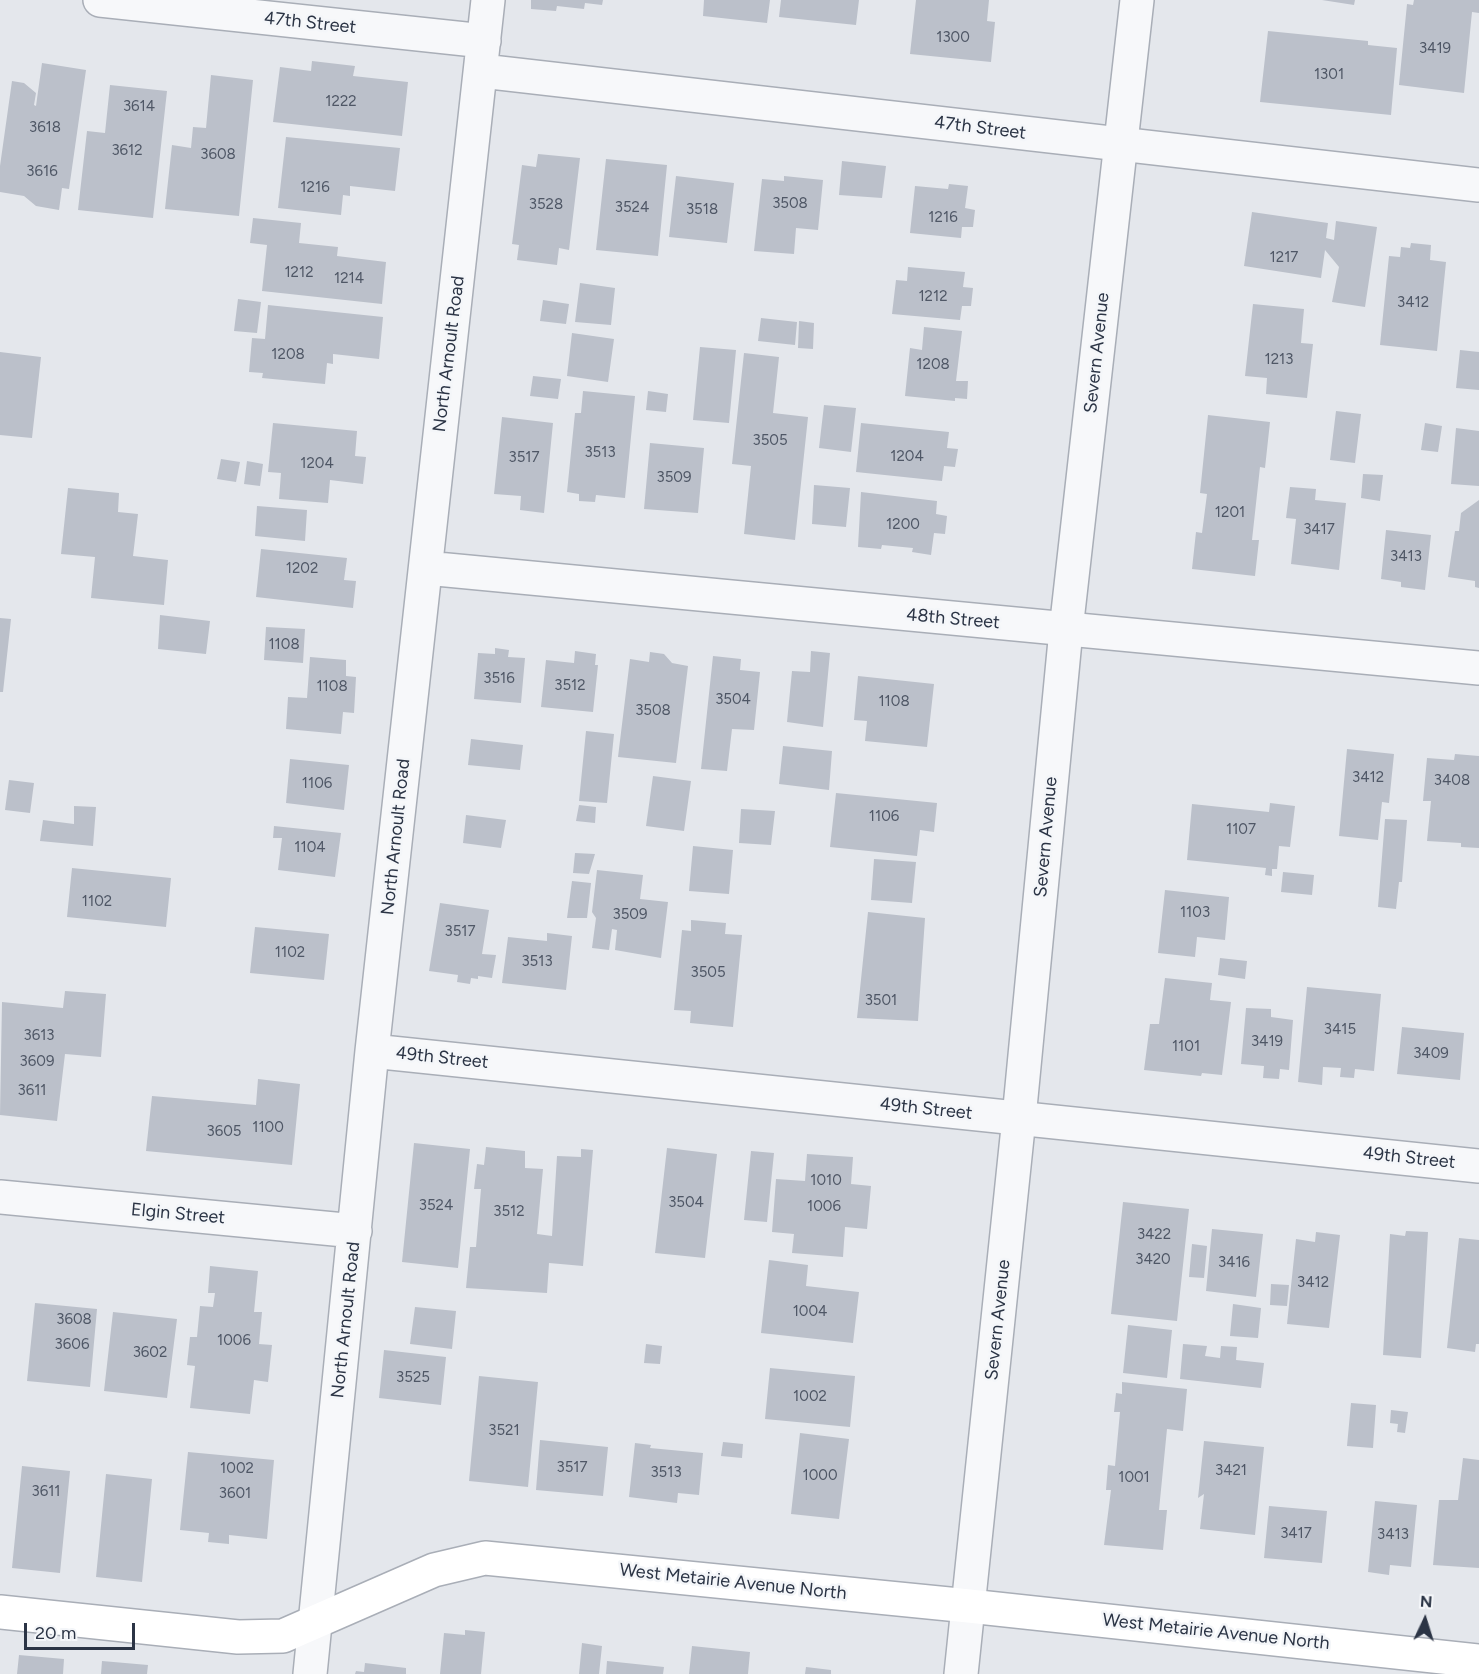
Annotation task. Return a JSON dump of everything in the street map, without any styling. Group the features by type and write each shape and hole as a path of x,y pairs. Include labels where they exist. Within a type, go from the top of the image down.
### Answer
{"main road":[{"name":"West Metairie Avenue North","path":"0,1612 238,1637 284,1636 434,1570 485,1558 969,1606 1479,1661"}],"street":[{"name":"47th Street","path":"100,0 483,56 1120,144 1479,185"},
{"name":"North Arnoult Road","path":"310,1674 372,1051 488,0"},
{"name":"Severn Avenue","path":"961,1674 1019,1118 1066,630 1137,0"},
{"name":"48th Street","path":"426,568 1479,668"},
{"name":"49th Street","path":"372,1051 1479,1166"},
{"name":"Elgin Street","path":"0,1197 355,1231"}],"building":[{"path":"531,0 603,0 602,5 585,3 584,9 557,6 556,11 531,9"},
{"path":"704,0 770,0 767,23 703,16"},
{"path":"781,0 859,0 856,25 779,17"},
{"path":"916,0 989,0 987,21 995,22 991,62 910,54"},
{"path":"1322,0 1355,0 1354,5"},
{"path":"1414,0 1479,0 1479,13 1472,12 1464,93 1399,85 1407,4 1413,5"},
{"path":"1268,31 1368,41 1368,45 1397,48 1391,115 1260,102"},
{"path":"312,61 355,66 353,76 408,82 402,136 273,122 280,67 311,71"},
{"path":"42,63 86,70 69,189 62,188 59,210 36,206 24,196 0,192 0,166 12,81 24,83 36,93 34,105 36,106"},
{"path":"211,75 253,80 239,216 165,209 172,145 191,148 193,127 206,128"},
{"path":"110,85 167,91 153,218 78,210 87,131 105,133"},
{"path":"286,137 400,148 395,191 350,186 350,196 343,195 341,215 278,208"},
{"path":"538,154 580,158 569,250 559,248 557,265 517,260 519,245 512,244 522,165 536,167"},
{"path":"606,159 667,165 658,256 596,250"},
{"path":"842,161 886,166 882,198 839,195"},
{"path":"676,176 734,183 727,243 669,237"},
{"path":"784,176 823,180 818,230 796,228 794,254 754,251 762,179 784,181"},
{"path":"949,184 968,186 965,208 975,210 973,227 962,227 961,238 910,233 915,186 948,189"},
{"path":"1252,212 1328,223 1326,238 1334,240 1336,221 1377,227 1365,307 1332,302 1339,267 1325,250 1321,278 1244,266"},
{"path":"253,218 301,223 299,243 338,247 337,256 386,262 382,304 262,291 267,245 250,243"},
{"path":"1411,243 1431,245 1430,260 1446,262 1437,351 1380,345 1389,256 1400,257 1401,247 1410,248"},
{"path":"908,267 965,272 963,287 973,288 971,306 962,306 960,320 892,314 896,280 907,281"},
{"path":"580,283 615,288 611,325 575,322"},
{"path":"238,299 261,302 257,333 234,331"},
{"path":"543,300 569,304 566,324 540,321"},
{"path":"1253,304 1304,309 1301,343 1313,344 1307,398 1266,394 1267,378 1245,376"},
{"path":"268,305 383,317 379,359 333,354 333,364 327,363 325,384 262,378 263,373 249,372 252,338 265,339"},
{"path":"761,318 797,322 795,345 758,341"},
{"path":"799,321 814,323 813,349 798,348"},
{"path":"924,327 962,331 956,381 968,381 967,399 955,398 955,401 905,396 910,348 922,350"},
{"path":"572,333 614,339 608,382 567,376"},
{"path":"700,347 736,350 729,423 693,420"},
{"path":"1460,350 1479,352 1479,390 1456,388"},
{"path":"0,352 41,357 32,438 0,435"},
{"path":"744,353 779,357 773,413 808,417 795,540 744,534 751,466 732,464"},
{"path":"533,376 561,379 558,399 530,396"},
{"path":"583,391 635,396 625,498 596,495 595,502 579,501 579,494 567,492 575,413 581,413"},
{"path":"648,391 668,394 666,412 646,410"},
{"path":"824,405 856,408 851,452 819,448"},
{"path":"1336,411 1361,414 1355,463 1330,460"},
{"path":"1208,415 1270,422 1265,468 1260,467 1252,540 1259,540 1255,576 1192,569 1196,532 1202,533 1207,494 1200,493"},
{"path":"502,417 553,423 544,513 520,510 521,496 494,494"},
{"path":"273,423 357,431 355,456 366,457 363,484 330,480 328,503 279,499 281,473 268,472"},
{"path":"861,423 949,432 947,448 958,449 955,467 944,466 942,481 856,472"},
{"path":"1425,423 1442,426 1438,452 1421,450"},
{"path":"1456,428 1479,431 1479,486 1451,484"},
{"path":"650,443 704,448 698,513 644,509"},
{"path":"221,459 240,462 236,482 217,479"},
{"path":"247,461 263,464 260,486 244,484"},
{"path":"1363,474 1383,475 1380,501 1361,498"},
{"path":"814,485 850,488 846,527 812,524"},
{"path":"1290,487 1316,489 1315,500 1346,503 1339,570 1291,564 1296,519 1286,518"},
{"path":"68,488 119,493 118,512 138,514 133,556 168,560 164,605 91,598 95,557 61,554"},
{"path":"861,492 937,501 936,514 947,516 945,534 934,533 931,555 912,552 913,548 882,545 881,549 858,547"},
{"path":"1479,500 1479,588 1475,587 1475,581 1448,577 1455,531 1459,531 1461,513"},
{"path":"257,506 307,510 305,541 255,536"},
{"path":"1386,530 1431,535 1425,590 1401,587 1401,582 1381,579"},
{"path":"261,549 347,558 344,580 356,581 353,608 256,597"},
{"path":"160,615 210,621 206,654 158,649"},
{"path":"0,618 11,619 3,692 0,692"},
{"path":"266,627 305,629 303,663 264,660"},
{"path":"495,648 509,650 508,657 525,658 521,703 474,699 478,653 495,654"},
{"path":"575,651 596,654 595,665 598,665 593,712 541,707 546,660 574,663"},
{"path":"811,651 830,653 823,727 787,722 792,671 810,672"},
{"path":"650,652 664,654 672,663 688,666 676,763 618,757 630,659 649,662"},
{"path":"713,656 741,659 740,670 760,672 754,730 732,729 727,771 701,769"},
{"path":"310,657 346,660 346,676 356,677 354,713 343,712 341,734 286,729 288,697 307,698"},
{"path":"858,676 934,684 927,747 865,741 867,721 854,720"},
{"path":"586,731 614,734 607,803 579,801"},
{"path":"471,739 523,745 520,770 468,765"},
{"path":"783,746 832,751 829,790 779,784"},
{"path":"1347,749 1394,754 1389,803 1382,802 1378,840 1339,836"},
{"path":"1455,754 1479,756 1479,848 1461,847 1461,843 1427,841 1431,801 1423,801 1427,758 1454,760"},
{"path":"290,759 349,765 344,810 286,803"},
{"path":"653,776 691,781 684,831 646,826"},
{"path":"9,780 34,783 30,813 5,810"},
{"path":"836,793 937,803 934,832 920,830 917,856 830,847"},
{"path":"1270,803 1295,806 1290,847 1279,846 1277,869 1272,869 1272,876 1265,875 1266,868 1187,860 1192,804 1269,812"},
{"path":"579,805 596,807 595,823 576,821"},
{"path":"74,806 96,807 93,846 40,841 43,820 74,824"},
{"path":"741,809 775,811 771,845 739,843"},
{"path":"466,815 506,820 501,848 463,843"},
{"path":"1385,819 1407,820 1402,882 1399,882 1396,909 1378,907"},
{"path":"274,826 341,833 335,877 278,870 282,838 273,838"},
{"path":"693,846 733,850 729,894 689,891"},
{"path":"575,853 595,854 589,874 573,873"},
{"path":"874,859 916,862 912,903 871,900"},
{"path":"72,868 171,878 166,927 67,917"},
{"path":"597,870 643,875 640,899 668,902 661,958 615,950 617,930 612,929 609,950 592,948 596,918 592,912"},
{"path":"1283,872 1314,875 1312,895 1281,892"},
{"path":"572,881 591,883 587,918 567,918"},
{"path":"1165,890 1229,897 1225,940 1197,937 1195,957 1158,953"},
{"path":"440,903 489,910 482,954 496,955 492,978 478,976 478,979 471,978 470,984 457,982 458,975 429,971"},
{"path":"868,912 925,918 918,1021 857,1018"},
{"path":"691,920 726,923 725,934 742,935 733,1027 690,1023 691,1011 674,1010 682,930 691,931"},
{"path":"255,927 329,934 324,980 250,973"},
{"path":"547,933 572,936 566,990 502,983 508,937 547,941"},
{"path":"1220,958 1247,961 1245,979 1218,975"},
{"path":"1165,978 1212,983 1210,1000 1231,1002 1222,1075 1202,1073 1201,1076 1144,1070 1150,1024 1159,1024"},
{"path":"1307,987 1381,994 1374,1071 1355,1069 1354,1078 1340,1077 1341,1068 1323,1067 1322,1085 1298,1082"},
{"path":"65,991 106,994 101,1057 65,1054 57,1121 0,1115 2,1002 63,1008"},
{"path":"1246,1008 1271,1009 1271,1017 1293,1020 1289,1070 1280,1069 1279,1079 1263,1078 1264,1066 1241,1064"},
{"path":"1402,1027 1464,1033 1460,1080 1397,1074"},
{"path":"258,1079 300,1084 292,1165 146,1151 152,1096 256,1105"},
{"path":"414,1143 470,1149 458,1268 402,1262"},
{"path":"486,1147 525,1151 525,1168 543,1169 537,1234 552,1236 557,1156 581,1157 581,1149 593,1150 583,1266 549,1263 547,1293 466,1288 470,1247 476,1247 481,1189 474,1189 477,1164 484,1165"},
{"path":"667,1148 717,1154 705,1258 655,1253"},
{"path":"751,1151 774,1153 767,1222 744,1220"},
{"path":"807,1154 853,1157 851,1184 871,1186 867,1229 845,1227 843,1257 792,1253 794,1234 772,1232 776,1179 805,1181"},
{"path":"1123,1202 1189,1209 1177,1321 1111,1314"},
{"path":"1212,1229 1263,1234 1256,1297 1206,1291"},
{"path":"1406,1231 1428,1232 1421,1358 1383,1355 1390,1234 1405,1236"},
{"path":"1316,1232 1340,1235 1329,1328 1287,1324 1296,1239 1315,1242"},
{"path":"1459,1238 1479,1240 1479,1344 1476,1344 1475,1352 1447,1348"},
{"path":"1192,1244 1207,1246 1204,1278 1189,1277"},
{"path":"769,1260 808,1265 806,1286 859,1292 853,1343 761,1333"},
{"path":"210,1266 258,1271 254,1312 262,1312 259,1344 272,1345 268,1382 254,1380 250,1414 190,1408 195,1366 187,1365 190,1337 197,1337 200,1306 213,1307 215,1293 208,1293"},
{"path":"1271,1284 1289,1285 1287,1306 1270,1305"},
{"path":"35,1303 97,1309 90,1387 27,1381"},
{"path":"1233,1304 1261,1308 1258,1338 1230,1336"},
{"path":"415,1307 456,1311 452,1349 410,1344"},
{"path":"113,1312 177,1319 167,1398 104,1391"},
{"path":"1128,1325 1172,1330 1167,1378 1123,1373"},
{"path":"646,1344 662,1346 660,1364 644,1363"},
{"path":"1183,1344 1207,1346 1205,1356 1220,1358 1221,1346 1237,1347 1236,1360 1264,1363 1261,1388 1180,1379"},
{"path":"384,1350 446,1357 441,1405 379,1398"},
{"path":"770,1368 855,1376 850,1427 765,1419"},
{"path":"479,1376 538,1382 528,1487 469,1481"},
{"path":"1122,1382 1187,1389 1183,1431 1167,1429 1159,1510 1167,1510 1163,1550 1104,1545 1111,1490 1106,1490 1108,1465 1115,1466 1120,1412 1114,1412 1116,1393 1122,1394"},
{"path":"1351,1403 1376,1405 1373,1448 1347,1446"},
{"path":"1391,1410 1408,1412 1405,1433 1397,1432 1398,1424 1390,1423"},
{"path":"800,1433 849,1439 839,1519 791,1514"},
{"path":"540,1440 608,1447 603,1496 536,1490"},
{"path":"1204,1441 1264,1447 1255,1535 1200,1529 1204,1494 1198,1498"},
{"path":"723,1442 743,1444 742,1458 721,1456"},
{"path":"635,1443 651,1445 650,1448 703,1453 699,1495 678,1493 677,1503 629,1497"},
{"path":"188,1452 274,1460 267,1539 229,1535 229,1544 208,1542 209,1533 180,1530"},
{"path":"1463,1458 1479,1460 1479,1568 1433,1565 1439,1500 1458,1500"},
{"path":"22,1466 70,1471 60,1573 12,1568"},
{"path":"106,1474 152,1479 142,1582 96,1577"},
{"path":"1375,1501 1417,1505 1411,1567 1390,1565 1389,1575 1368,1572"},
{"path":"1269,1506 1327,1511 1322,1563 1264,1558"},
{"path":"465,1630 485,1632 481,1674 440,1674 444,1633 465,1635"},
{"path":"582,1643 602,1646 599,1674 579,1674"},
{"path":"692,1646 750,1652 748,1674 689,1674"},
{"path":"19,1655 64,1659 63,1674 17,1674"},
{"path":"102,1661 148,1665 147,1674 101,1674"},
{"path":"607,1661 664,1667 663,1674 606,1674"},
{"path":"365,1663 406,1668 406,1674 355,1674 356,1671 364,1672"},
{"path":"806,1667 831,1670 831,1674 805,1674"}]}
